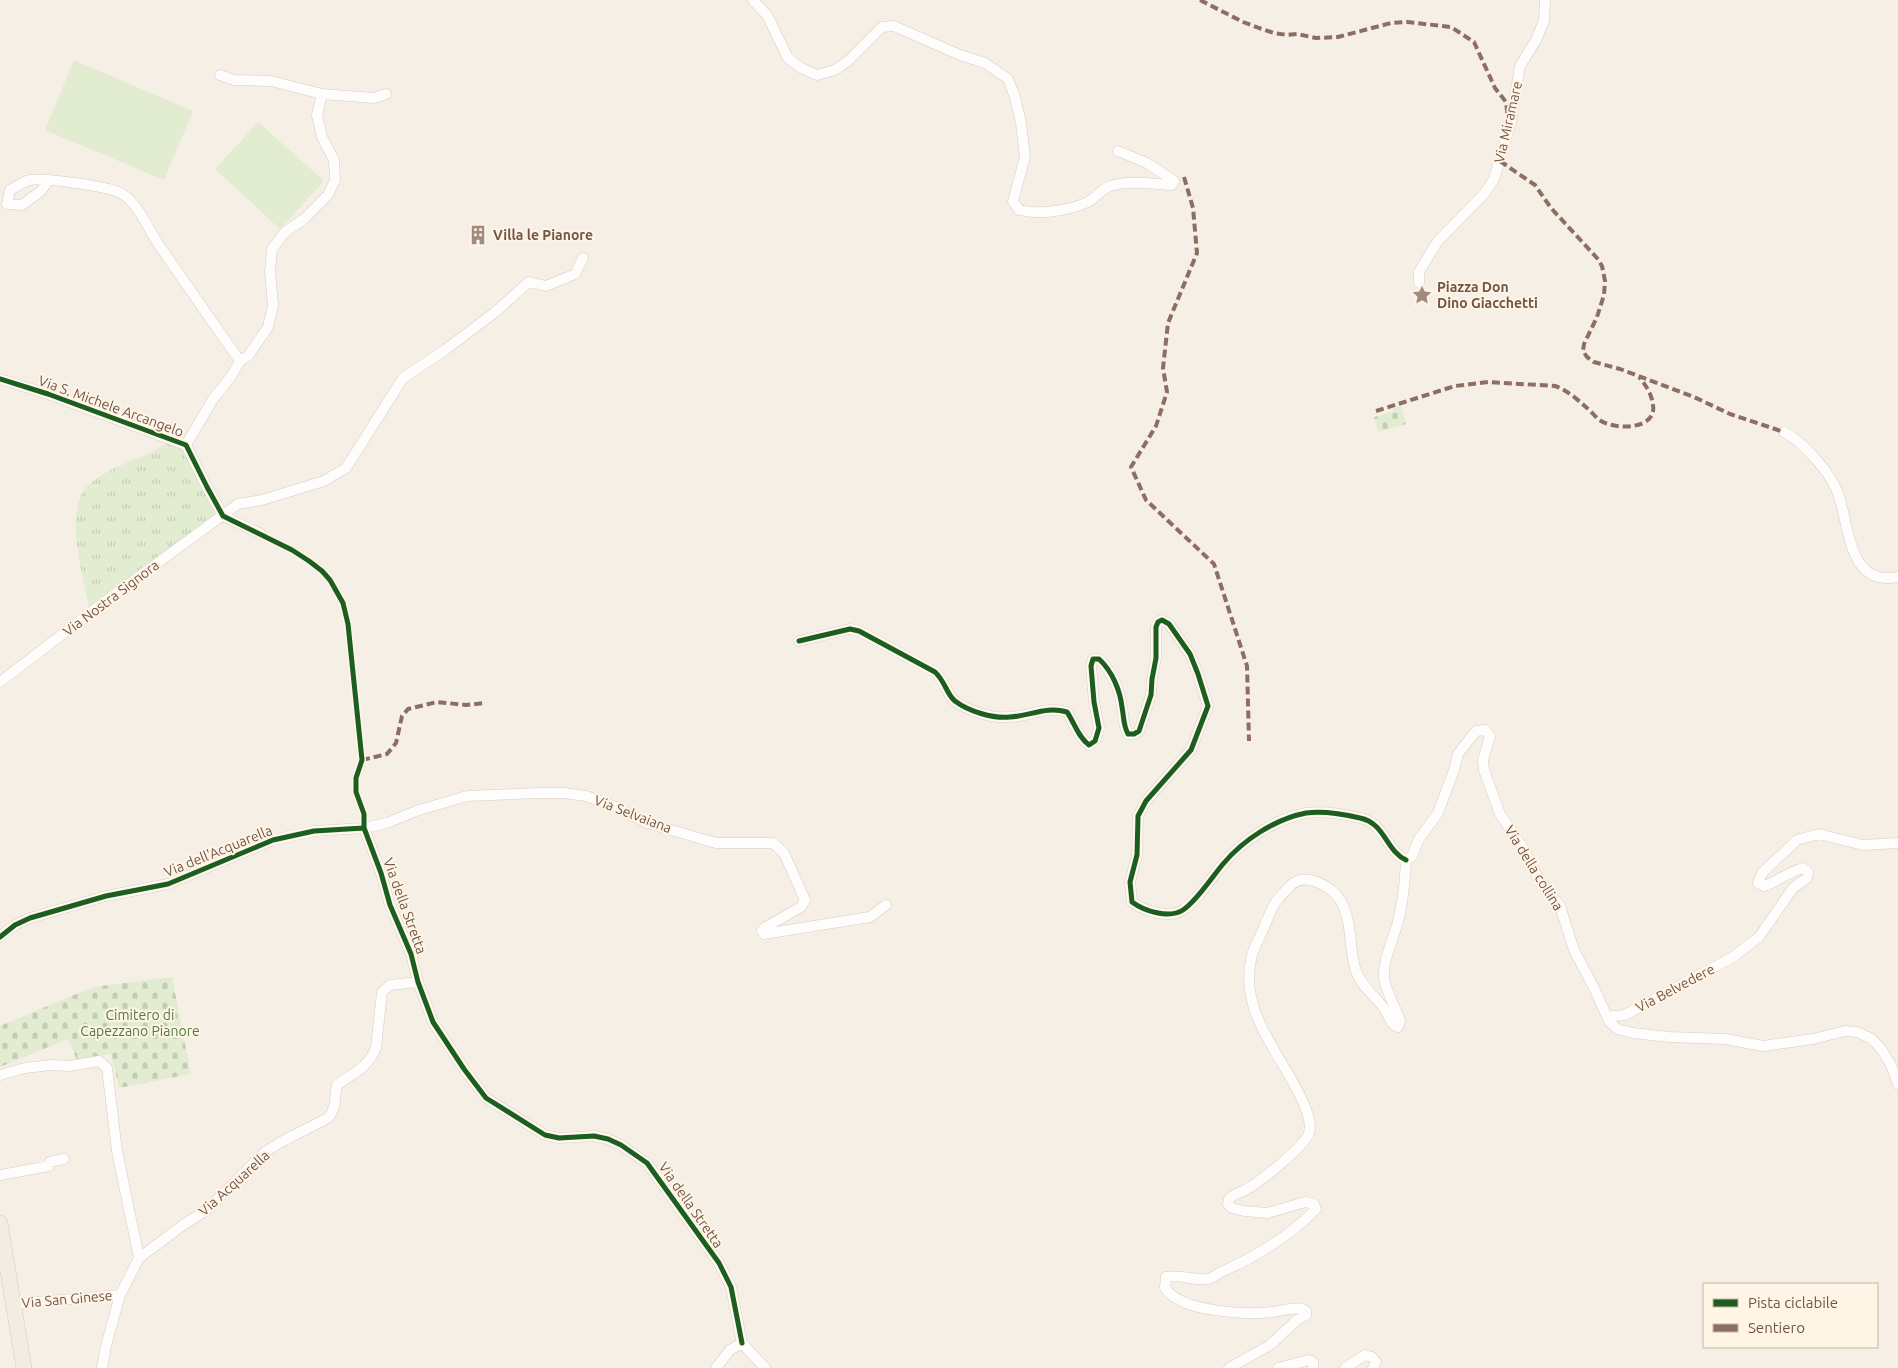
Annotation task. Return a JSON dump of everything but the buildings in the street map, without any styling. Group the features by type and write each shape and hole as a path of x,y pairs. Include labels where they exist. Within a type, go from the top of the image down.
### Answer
{"main road":[{"path":"0,1223 5,1281 15,1304 24,1368"}],"street":[{"path":"753,0 767,15 788,58 801,68 817,74 835,70 848,62 882,27 894,26 960,55 985,63 1008,79 1015,97 1021,123 1025,157 1013,201 1019,210 1033,213 1059,210 1089,202 1108,187 1121,184 1151,183 1172,185 1174,181 1146,163 1118,152"},
{"name":"Via Miramare","path":"1419,283 1419,272 1437,242 1485,193 1494,179 1511,122 1520,66 1536,40 1544,21 1544,0"},
{"path":"220,75 234,80 271,81 301,87 322,94 374,98 386,94"},
{"path":"261,534 223,516 186,444 213,399 230,378 240,361 248,356 268,327 273,305 270,271 272,249 285,232 304,219 328,195 335,180 334,160 322,137 317,114 322,94"},
{"path":"48,181 114,190 122,194 130,202 240,361"},
{"name":"Via Nostra Signora","path":"0,682 107,600 238,504 262,500 324,481 346,468 403,378 452,345 494,313 529,282 546,286 575,274 583,258"},
{"name":"Via S. Michele Arcangelo","path":"0,379 48,394 186,444"},
{"path":"1784,432 1810,452 1837,490 1851,545 1862,566 1875,576 1898,577"},
{"path":"799,641 850,629 859,631 935,672 942,679 953,700 968,708 992,716 1009,717 1054,709 1067,712 1076,726 1079,738 1089,745 1095,741 1099,728 1093,693 1093,659 1099,659 1105,664 1120,692 1124,727 1128,734 1134,734 1139,731 1151,696 1156,658 1156,627 1158,622 1162,620 1169,624 1190,654 1208,706 1191,750 1146,802 1138,816 1136,855 1130,882 1132,902 1139,907 1155,912 1181,911 1190,904 1227,858 1245,843 1269,826 1288,818 1308,813 1337,814 1362,818 1377,826 1399,857 1406,860 1406,881 1402,902 1397,926 1384,966 1384,980 1400,1021 1398,1027 1392,1023 1384,1008 1360,978 1353,959 1347,916 1342,903 1332,891 1316,882 1305,879 1295,881 1276,902 1252,954 1248,977 1252,1002 1261,1028 1299,1091 1309,1116 1310,1132 1303,1144 1258,1182 1246,1190 1231,1196 1228,1204 1232,1208 1244,1212 1268,1212 1305,1202 1314,1204 1316,1209 1279,1241 1243,1263 1210,1279 1166,1277 1165,1288 1169,1294 1180,1302 1204,1309 1260,1313 1295,1308 1304,1308 1306,1310 1306,1315 1297,1320 1270,1345 1229,1368"},
{"name":"Via della collina","path":"1406,860 1412,856 1419,839 1438,812 1458,754 1476,731 1486,730 1490,736 1483,760 1484,770 1500,814 1523,848 1536,876 1560,906 1574,950 1596,990 1608,1022"},
{"name":"Via Selvaiana","path":"364,828 387,823 416,811 467,796 539,793 571,794 593,798 647,823 716,843 754,844 768,842 778,847 792,868 805,900 801,907 764,928 762,931 764,934 870,917 886,905"},
{"name":"Via dell'Acquarella","path":"0,937 16,925 30,918 106,896 168,884 242,852 287,836 314,831 364,828"},
{"name":"Via della Stretta","path":"364,828 381,873 390,905 411,954 418,982 432,1022 464,1069 486,1098 546,1135 559,1138 594,1136 615,1142 640,1158 653,1170 689,1224 719,1263 731,1288 742,1343"},
{"name":"Via Belvedere","path":"1898,843 1863,845 1819,834 1798,840 1762,873 1758,883 1764,886 1775,882 1790,872 1803,868 1808,872 1807,878 1794,888 1759,937 1733,958 1625,1014 1613,1016 1608,1022 1617,1029 1633,1034 1670,1038 1725,1039 1763,1046 1814,1039 1845,1031 1857,1032 1872,1038 1882,1050 1891,1065 1898,1084"},
{"name":"Via Acquarella","path":"102,1368 120,1295 139,1258 208,1209 265,1152 328,1118 336,1103 337,1085 358,1073 376,1048 382,992 390,985 418,982"},
{"path":"0,1076 25,1068 51,1065 70,1066 99,1061 104,1064 108,1073 117,1151 139,1258"},
{"path":"0,1175 49,1166 50,1162 64,1159"},
{"name":"Via San Ginese","path":"15,1304 120,1295"},
{"path":"716,1368 730,1350 742,1343 765,1368"},
{"path":"1345,1368 1365,1355 1372,1357 1376,1362 1373,1368"},
{"path":"1278,1368 1309,1360 1313,1362 1312,1368"}],"green space":[{"path":"74,60 193,111 164,180 45,130"},
{"path":"258,122 324,181 280,229 215,169"},
{"path":"1401,406 1406,424 1378,432 1374,417 1394,411 1393,408"},
{"path":"169,441 184,446 216,511 216,515 89,608 77,548 76,533 78,504 83,491 104,474 155,450"},
{"name":"Cimitero di Capezzano Pianore","path":"172,977 191,1074 119,1088 111,1054 77,1060 68,1039 0,1067 0,1026 93,987"}],"marked path":[{"path":"1200,0 1243,22 1274,33 1287,35 1297,34 1316,38 1338,37 1391,23 1407,22 1451,27 1474,42 1495,88 1506,102 1508,118 1511,122"},
{"path":"1500,161 1535,185 1551,208 1597,258 1602,266 1605,281 1604,295 1597,317 1584,344 1583,351 1587,357 1594,362 1620,369 1694,397 1730,414 1784,432"},
{"path":"1184,177 1193,208 1197,253 1168,323 1163,368 1167,392 1156,426 1131,467 1146,500 1214,564 1247,666 1249,741"},
{"path":"1376,411 1455,386 1488,382 1555,386 1572,396 1601,421 1616,426 1634,426 1649,419 1653,413 1651,398 1639,377"},
{"path":"362,760 387,754 396,743 402,716 408,709 437,702 466,705 485,703"}],"cycle path":[{"path":"0,379 48,394 186,445 223,516 292,550 322,571 330,580 343,603 348,624 362,760 356,778 356,792 364,814 364,828 381,873 390,905 411,954 418,982 433,1022 486,1098 545,1135 559,1138 594,1136 608,1139 621,1145 647,1163 719,1263 731,1287 742,1343"},
{"path":"799,641 850,629 859,631 935,672 952,698 960,705 981,714 1003,717 1052,710 1067,712 1079,734 1089,745 1095,741 1099,728 1094,702 1091,666 1093,659 1099,659 1115,681 1121,701 1126,731 1128,734 1134,734 1139,731 1151,695 1156,658 1156,627 1158,622 1162,620 1169,624 1190,654 1208,706 1191,750 1146,801 1138,816 1137,855 1130,882 1132,902 1157,913 1171,914 1183,910 1199,895 1231,855 1250,839 1271,825 1306,813 1333,813 1368,821 1375,825 1399,856 1406,860"},
{"path":"0,937 15,925 30,918 106,896 168,884 273,840 314,831 364,828"}],"place":[{"name":"Villa le Pianore","path":"478,235"},
{"name":"Piazza Don Dino Giacchetti","path":"1422,295"}]}
